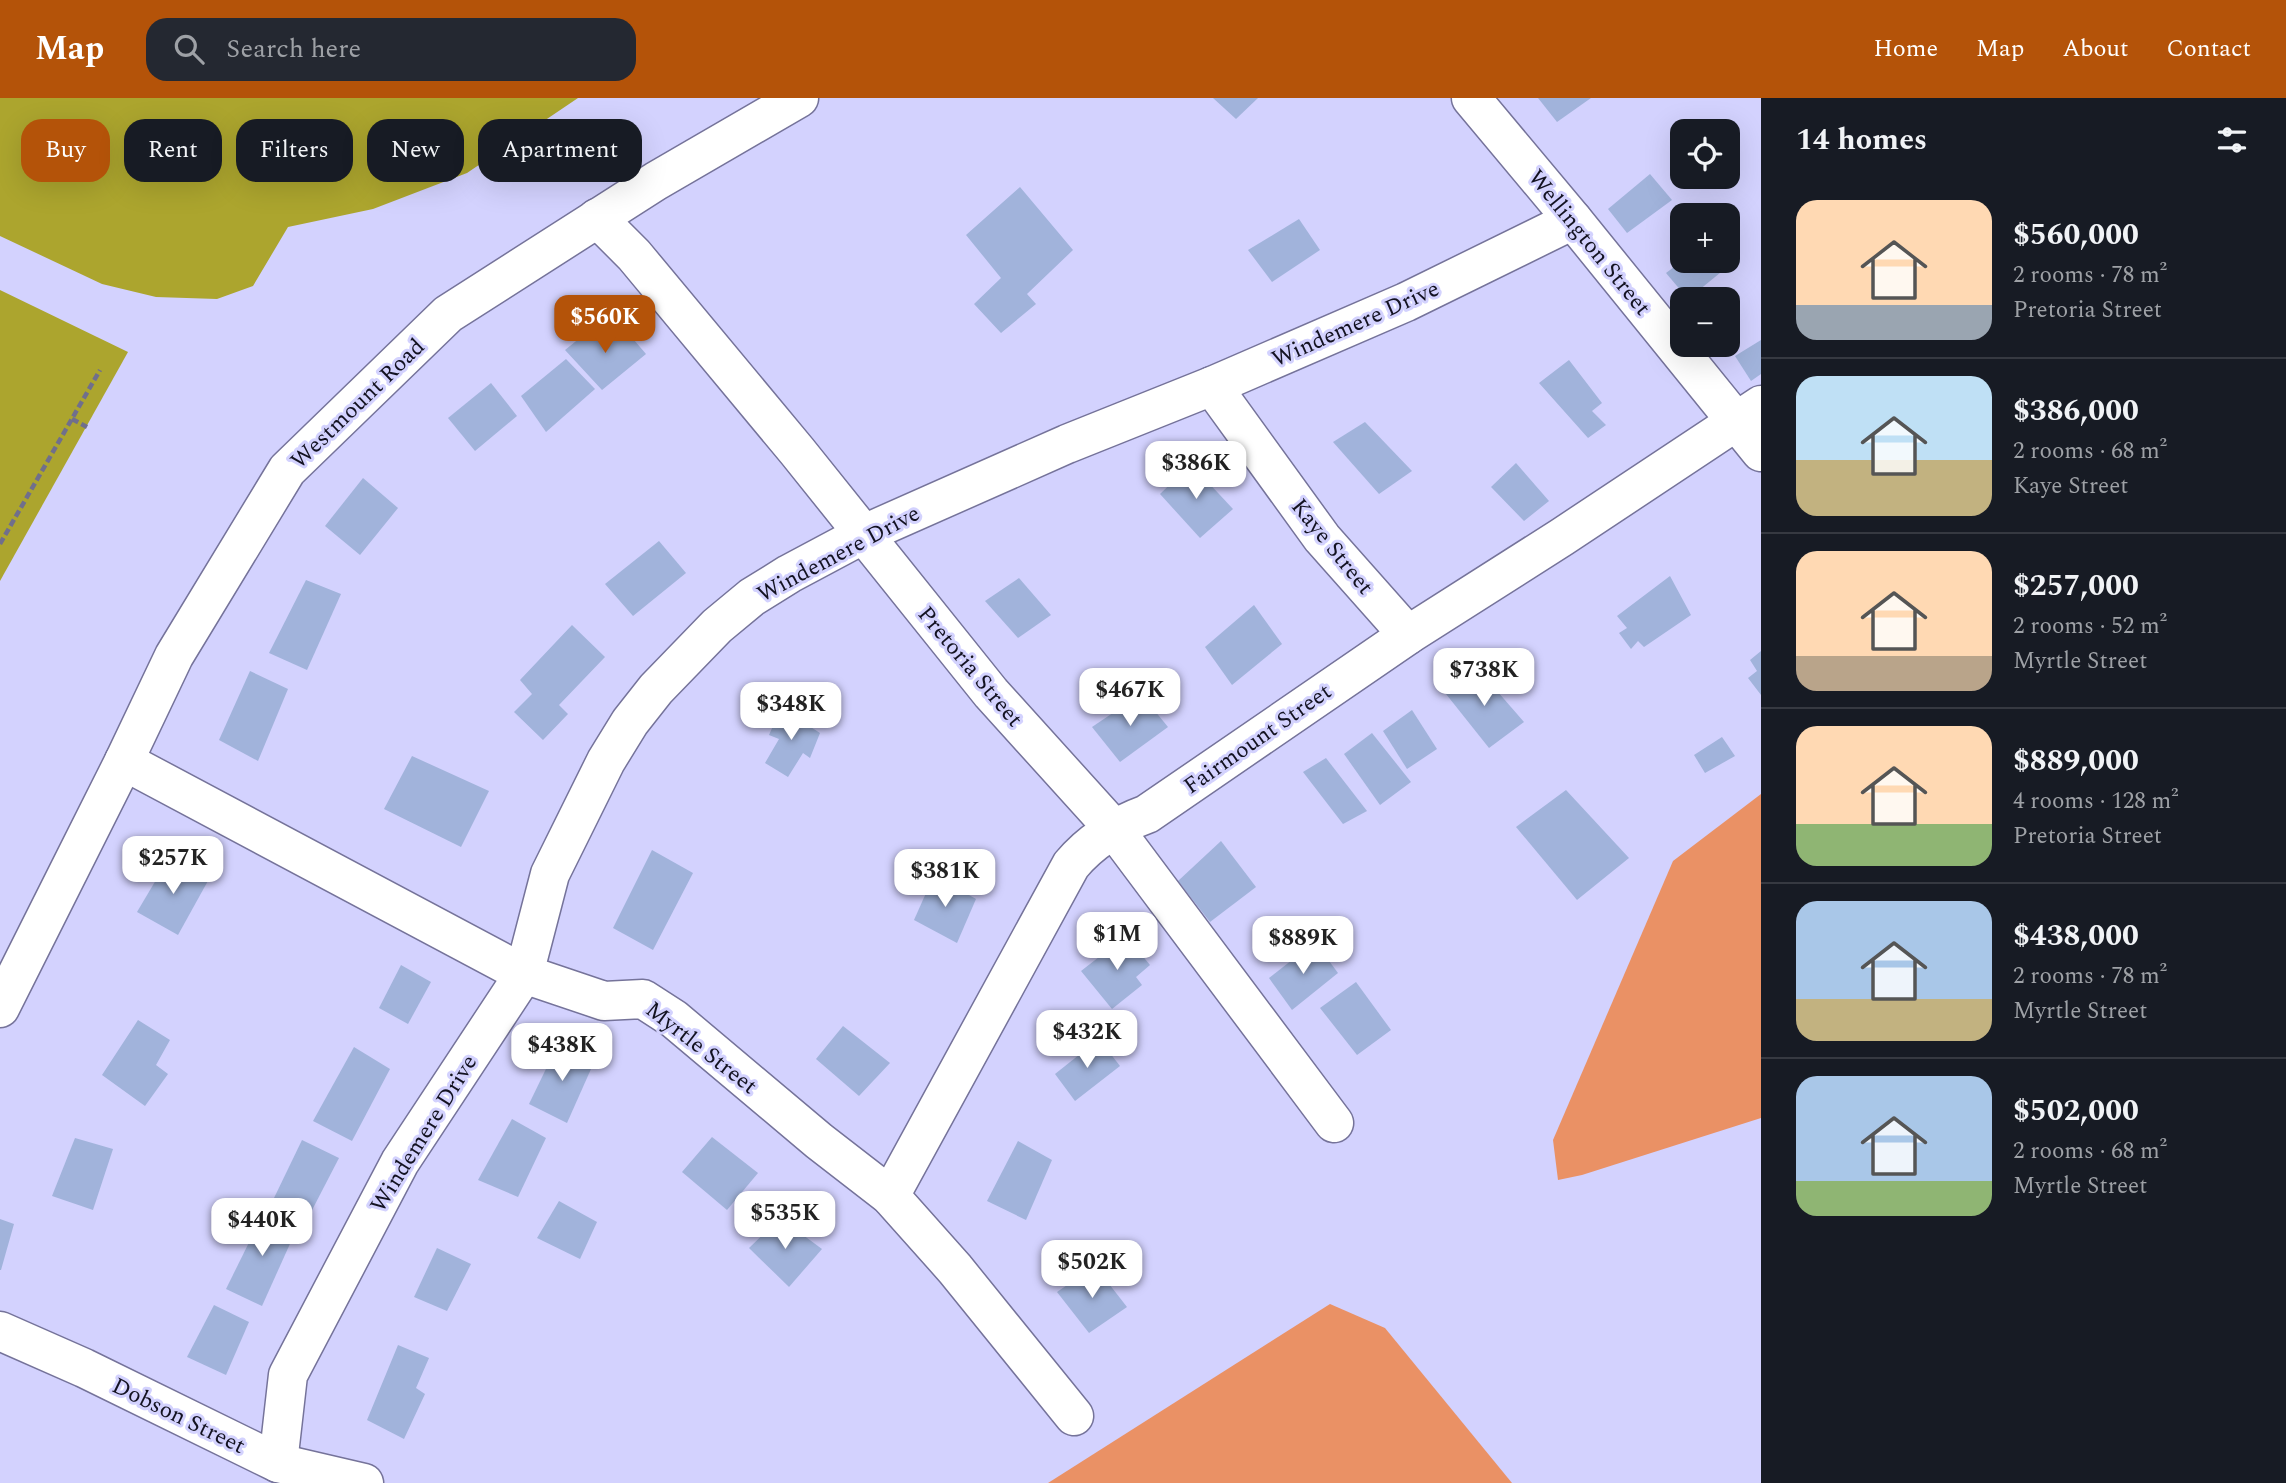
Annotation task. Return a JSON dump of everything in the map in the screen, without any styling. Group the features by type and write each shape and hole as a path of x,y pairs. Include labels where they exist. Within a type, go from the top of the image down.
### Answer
{"street":[{"name":"Westmount Road","path":"0,1008 174,656 288,470 448,314 656,181 799,98"},
{"name":"Wellington Street","path":"1471,98 1573,220 1749,414 1761,452"},
{"name":"Pretoria Street","path":"597,218 634,256 864,534 991,693 1114,829 1334,1123"},
{"name":"Windemere Drive","path":"266,1473 288,1375 400,1162 524,974 550,874 606,761 630,722 656,689 717,626 752,597 864,534 1067,444 1212,386 1406,302 1573,220"},
{"name":"Kaye Street","path":"1212,386 1322,538 1408,635"},
{"name":"Fairmount Street","path":"890,1196 1071,865 1083,850 1114,829 1147,814 1408,635 1749,414"},
{"name":"Myrtle Street","path":"124,761 524,974 604,1001 643,999 674,1019 819,1141 890,1196 955,1269 1074,1416"},
{"name":"Dobson Street","path":"0,1331 84,1368 266,1473 364,1483"}],"path":[{"path":"0,544 100,370"},
{"path":"72,419 87,427"}],"shaded area":[{"path":"0,98 578,98 547,119 478,119 478,166 464,174 464,119 367,119 367,182 444,182 373,209 288,227 253,286 217,299 156,297 102,284 0,236"},
{"path":"0,290 128,352 0,581"},
{"path":"1761,794 1761,1118 1582,1175 1558,1180 1553,1140 1673,861"},
{"path":"1330,1304 1385,1328 1512,1483 1048,1483"}],"building":[{"path":"1213,98 1258,98 1236,119"},
{"path":"1538,98 1591,98 1557,122"},
{"path":"1650,174 1672,200 1627,233 1608,209"},
{"path":"1020,187 1073,250 1027,294 1036,304 1001,333 974,304 1001,278 966,235"},
{"path":"1299,219 1320,250 1272,282 1248,250"},
{"path":"1670,270 1670,273 1720,273 1703,287 1678,287 1666,273"},
{"path":"596,325 607,337 622,326 646,354 602,390 565,350"},
{"path":"1761,340 1761,374 1751,381 1736,357 1740,357 1740,353"},
{"path":"566,359 595,389 546,432 521,396"},
{"path":"1569,360 1602,403 1592,411 1606,425 1588,438 1539,383"},
{"path":"491,383 517,416 475,451 448,418"},
{"path":"1365,422 1412,471 1379,494 1333,442"},
{"path":"1516,463 1549,501 1524,521 1491,487"},
{"path":"1191,464 1233,509 1200,538 1160,494"},
{"path":"363,478 398,508 360,555 325,526"},
{"path":"659,541 686,573 633,616 605,584"},
{"path":"1670,576 1691,615 1644,647 1638,641 1631,649 1619,633 1627,628 1617,616"},
{"path":"1019,578 1051,615 1018,638 985,601"},
{"path":"306,580 341,594 307,670 269,653"},
{"path":"1254,605 1282,644 1232,685 1205,647"},
{"path":"572,625 605,657 559,705 568,714 543,740 514,712 532,694 520,680"},
{"path":"1761,651 1761,695 1748,678 1757,671 1750,660"},
{"path":"1477,668 1524,722 1489,748 1446,694"},
{"path":"250,671 288,689 258,761 219,740"},
{"path":"1141,694 1168,727 1120,762 1092,727"},
{"path":"781,708 820,733 810,758 803,753 788,777 765,763 779,739 769,735"},
{"path":"1412,710 1437,749 1407,769 1383,731"},
{"path":"1372,733 1411,782 1380,805 1344,754"},
{"path":"1722,737 1735,756 1705,773 1694,755"},
{"path":"412,756 489,791 461,847 384,809"},
{"path":"1326,758 1367,811 1343,824 1303,772"},
{"path":"1566,790 1629,858 1577,900 1516,827"},
{"path":"1221,841 1256,887 1210,922 1178,881"},
{"path":"652,850 693,873 653,950 613,928"},
{"path":"169,858 209,879 178,935 137,912"},
{"path":"934,875 976,899 957,943 914,920"},
{"path":"1126,936 1150,965 1136,977 1142,985 1112,1009 1081,971"},
{"path":"1315,942 1338,973 1292,1010 1269,978"},
{"path":"401,965 431,982 408,1024 379,1008"},
{"path":"1356,982 1391,1030 1357,1055 1320,1008"},
{"path":"138,1020 170,1040 156,1065 168,1074 145,1106 102,1075"},
{"path":"843,1026 890,1063 859,1096 816,1059"},
{"path":"1099,1039 1120,1066 1075,1101 1055,1074"},
{"path":"559,1042 595,1060 567,1123 529,1104"},
{"path":"354,1047 390,1069 352,1141 313,1121"},
{"path":"512,1119 546,1138 518,1197 478,1180"},
{"path":"712,1137 758,1173 727,1210 682,1172"},
{"path":"75,1138 113,1149 93,1210 52,1196"},
{"path":"302,1140 339,1158 310,1214 274,1198"},
{"path":"1018,1141 1052,1160 1026,1220 987,1201"},
{"path":"559,1201 597,1222 580,1259 537,1238"},
{"path":"265,1210 298,1226 262,1306 226,1289"},
{"path":"780,1218 822,1249 789,1287 749,1248"},
{"path":"0,1219 14,1224 1,1270 0,1270"},
{"path":"437,1248 471,1264 447,1311 414,1297"},
{"path":"1095,1266 1127,1307 1089,1333 1057,1292"},
{"path":"214,1305 249,1322 226,1375 187,1357"},
{"path":"398,1345 429,1358 416,1388 425,1394 404,1439 367,1420"}]}
